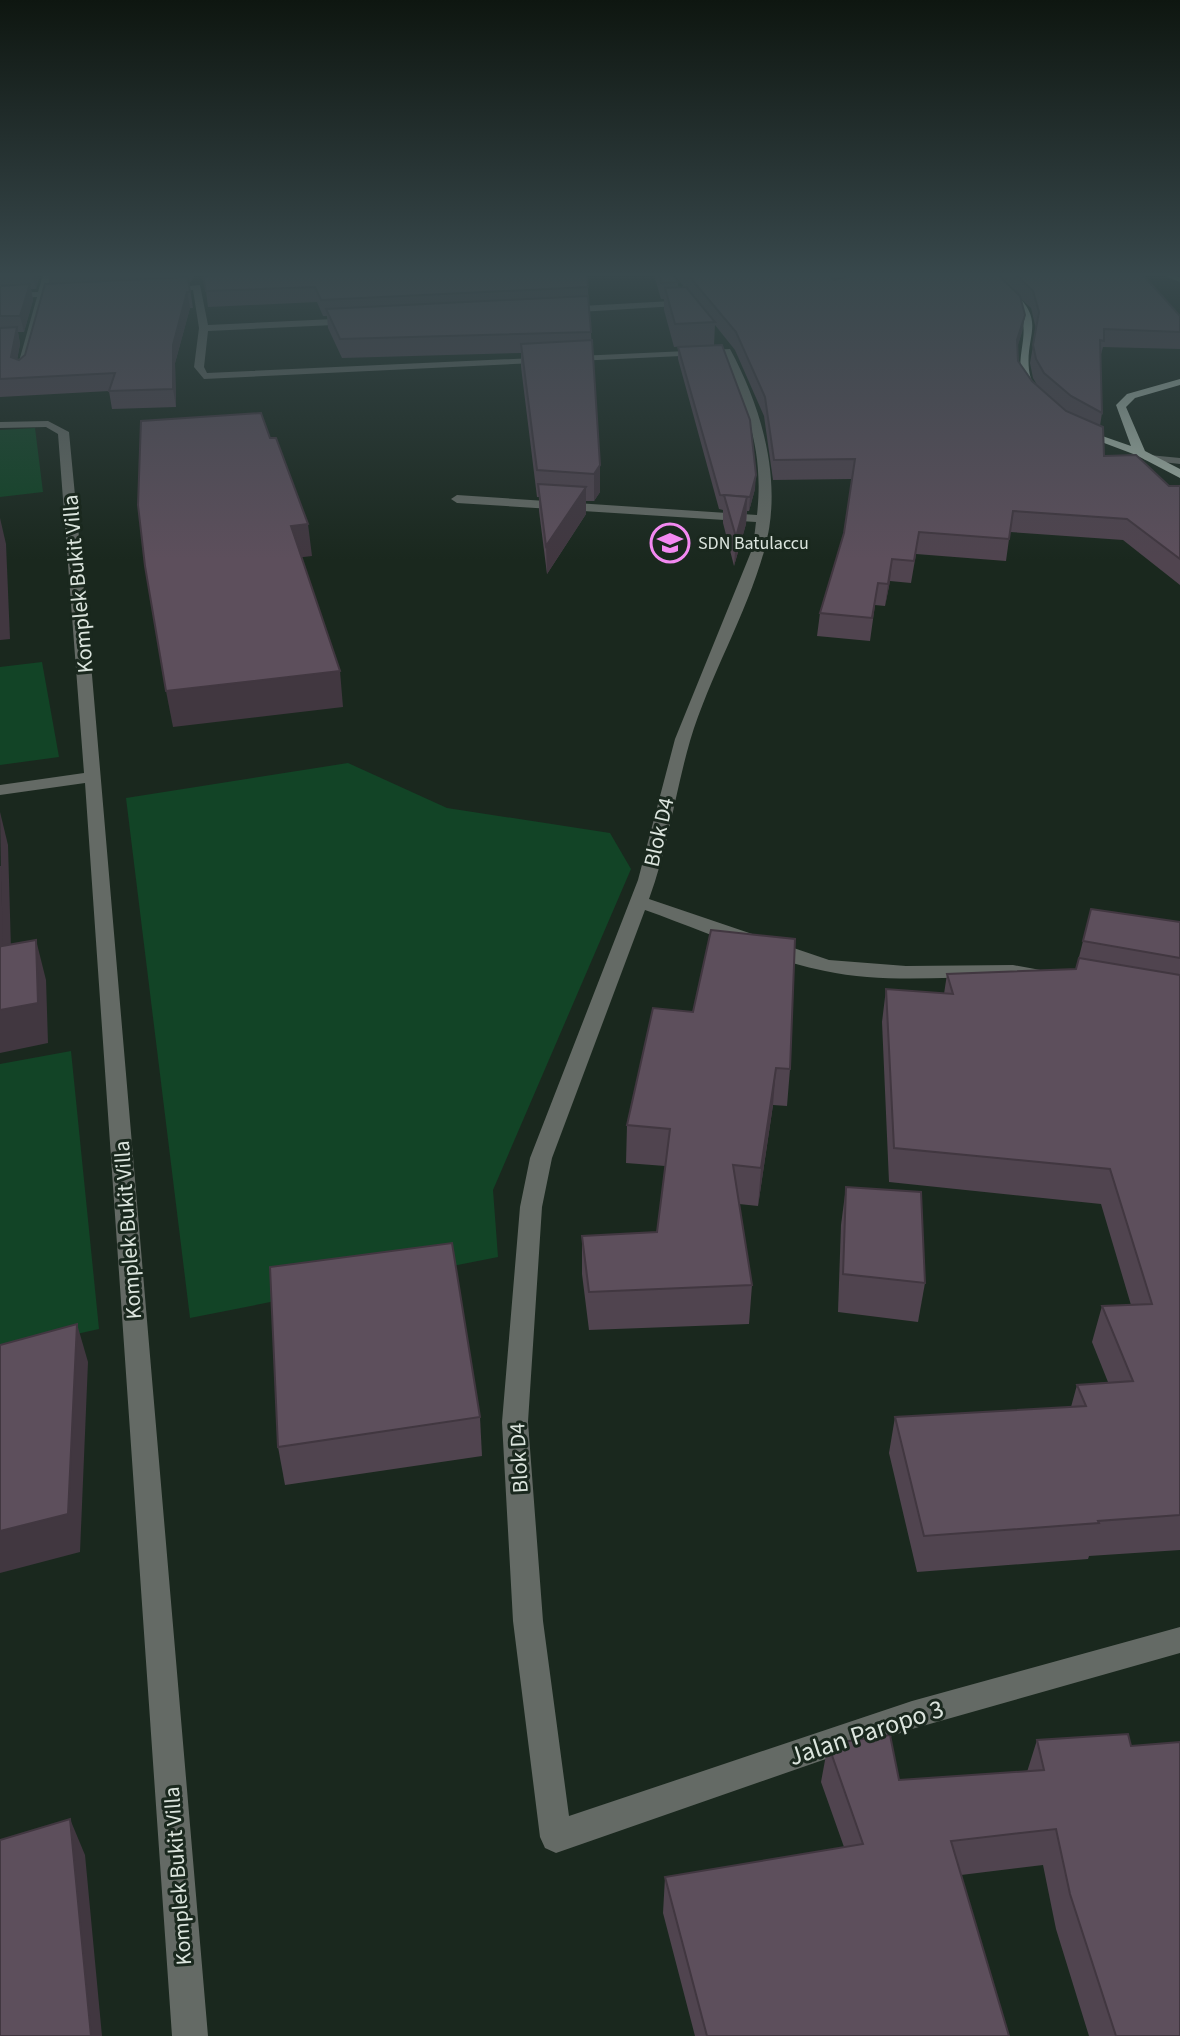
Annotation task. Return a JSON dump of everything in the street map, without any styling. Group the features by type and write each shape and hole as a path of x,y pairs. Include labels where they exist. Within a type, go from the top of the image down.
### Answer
{"main road":[{"path":"1023,370 1023,378 1035,395"},
{"path":"1144,456 1120,407 1131,396 1180,382"},
{"path":"1069,426 1180,474"}],"street":[{"path":"200,370 204,376 329,370"},
{"name":"Blok D4","path":"556,1837 528,1621 515,1422 528,1242 541,1158 639,902 683,739 741,599 759,547 764,468 756,417 735,370"},
{"name":"Komplek Bukit Villa","path":"0,425 48,424 63,432 190,2036"},
{"path":"1144,456 1180,461"},
{"path":"457,499 763,519"},
{"path":"0,790 92,777"},
{"path":"639,902 828,966 906,972 1013,971 1053,978"},
{"name":"Jalan Paropo 3","path":"556,1837 912,1715 1180,1640"}],"green space":[{"path":"35,428 43,492 0,497 0,430"},
{"path":"42,662 59,757 0,765 0,667"},
{"path":"348,763 447,808 610,833 631,869 493,1190 498,1257 190,1318 126,798"},
{"path":"71,1051 99,1329 0,1351 0,1064"}],"building":[{"path":"0,370 173,370 173,389 109,391 115,373 0,379"},
{"path":"524,370 594,370 600,465 594,474 537,470"},
{"path":"685,370 731,370 750,420 756,475 750,497 720,495"},
{"path":"753,370 1024,370 1032,381 1066,411 1103,427 1104,456 1136,455 1169,486 1180,486 1180,559 1127,519 1013,511 1009,539 919,532 914,561 892,559 888,584 878,583 872,618 820,613 844,533 855,459 774,460 765,397"},
{"path":"1042,370 1101,370 1102,413 1071,396"},
{"path":"261,413 270,438 276,438 308,524 291,526 340,671 166,691 138,505 141,421"},
{"path":"538,484 586,487 546,546"},
{"path":"724,495 747,497 736,537"},
{"path":"0,866 2,946 36,940 38,1003 0,1010"},
{"path":"1091,909 1180,922 1180,958 1083,941"},
{"path":"711,930 795,939 790,1069 776,1068 761,1168 733,1165 752,1285 589,1292 582,1236 657,1232 670,1129 627,1125 653,1008 693,1012"},
{"path":"1079,958 1180,975 1180,1515 924,1536 895,1417 1086,1406 1077,1385 1133,1381 1102,1306 1152,1304 1110,1169 894,1148 886,989 953,994 947,974 1076,969"},
{"path":"846,1187 921,1192 925,1283 843,1274"},
{"path":"452,1243 480,1417 278,1447 270,1267"},
{"path":"77,1324 68,1514 0,1531 0,1345"},
{"path":"1128,1734 1131,1746 1180,1742 1180,2036 1116,2036 1070,1894 1056,1829 951,1841 1009,2036 707,2036 665,1877 863,1844 828,1744 890,1735 899,1780 1044,1770 1037,1740"},
{"path":"70,1819 91,2036 0,2036 0,1840"}],"place":[{"name":"SDN Batulaccu","path":"670,543"}]}
